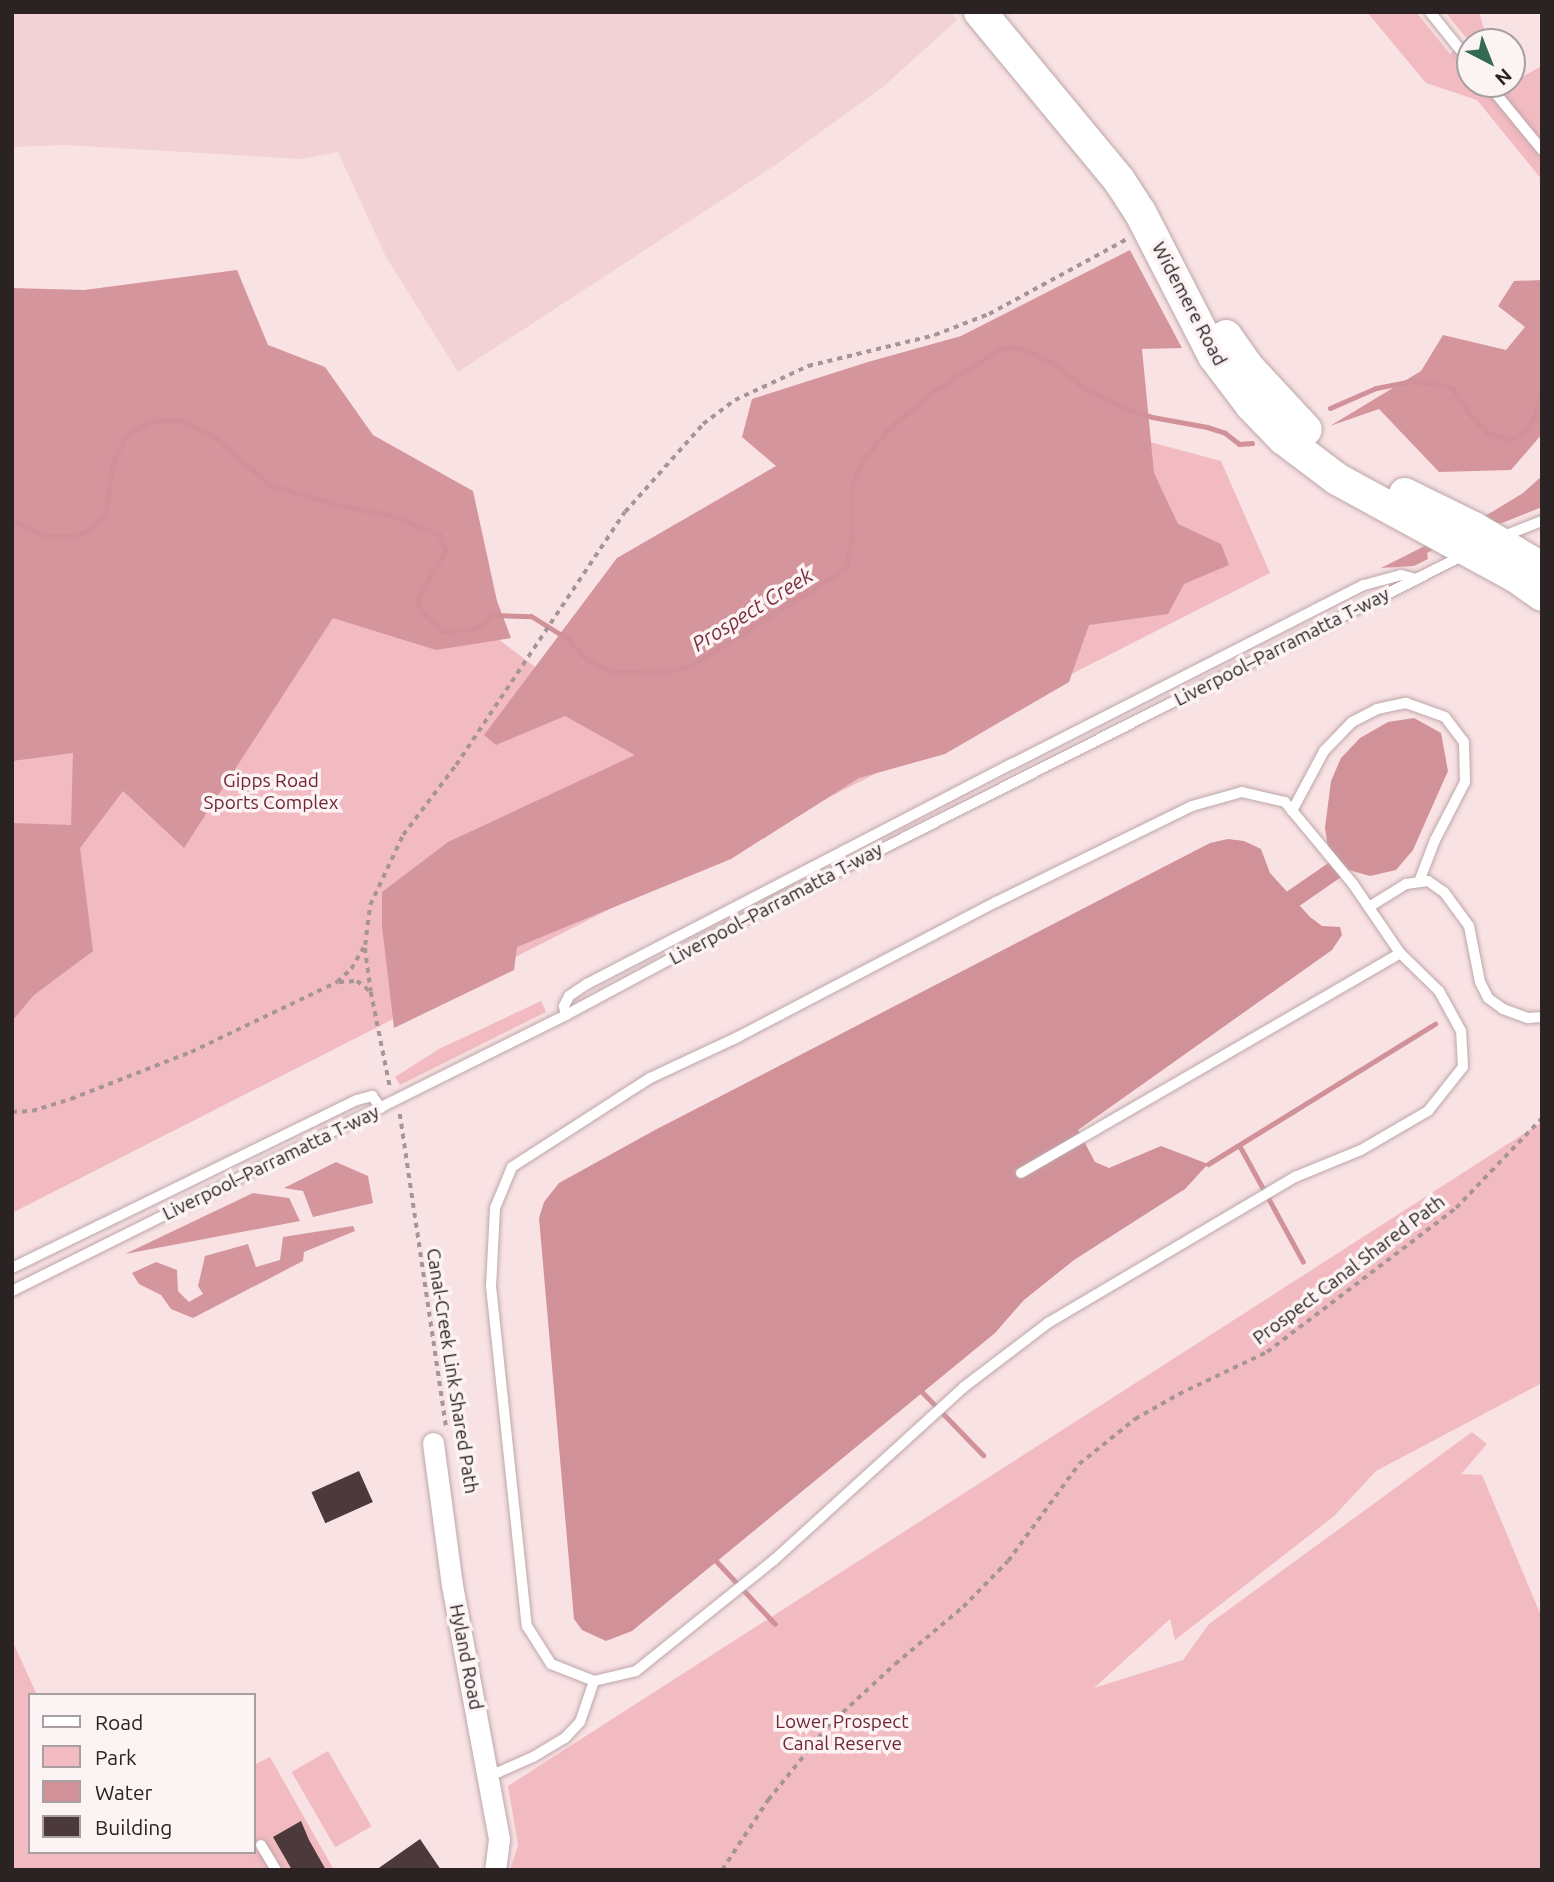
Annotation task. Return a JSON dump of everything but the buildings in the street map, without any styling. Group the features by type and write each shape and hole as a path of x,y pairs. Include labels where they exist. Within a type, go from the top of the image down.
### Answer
{"main road":[{"name":"Widemere Road","path":"980,12 1119,180 1223,350"},
{"name":"Widemere Road","path":"1007,12 1130,161 1152,194 1251,405 1284,439 1372,477 1412,509 1472,540"},
{"path":"1472,540 1542,569"},
{"path":"1472,540 1542,595"}],"street":[{"name":"Hyland Road","path":"441,1440 452,1585 499,1839 495,1870"}],"lane":[{"path":"1430,12 1456,45"},
{"path":"1499,98 1542,150"},
{"name":"Liverpool–Parramatta T-way","path":"12,1291 566,1015 789,895 1416,579 1472,540 1542,521"},
{"path":"566,1015 563,1010 566,1001 587,984 1012,764 1364,585 1384,577 1401,575 1416,579"},
{"path":"1292,811 1325,751 1352,722 1377,709 1406,703 1445,717 1464,742 1465,782 1435,841 1419,882"},
{"path":"1242,792 1284,802 1369,908 1400,953 1439,991 1461,1031 1463,1067 1429,1111 1361,1150 1295,1177 1048,1322 964,1387 774,1560 636,1671 594,1681 551,1664 527,1626 492,1286 495,1208 512,1167 650,1078 738,1037 996,902 1192,806 1242,792"},
{"path":"1369,908 1406,884 1428,881 1444,892 1469,926 1480,982 1489,998 1503,1009 1528,1018 1542,1017"},
{"path":"1021,1173 1400,953"},
{"path":"12,1268 357,1100 372,1096 381,1108"},
{"path":"488,1773 499,1772 533,1757 565,1738 580,1723 594,1681"},
{"path":"261,1845 276,1870"}],"path":[{"path":"387,1078 365,946 370,905 402,835 456,765 625,512 664,465 704,424 735,400 808,366 935,335 989,314 1136,235"},
{"path":"12,1112 32,1111 71,1099 191,1052 337,982 351,969 365,946"},
{"path":"337,982 357,981 371,992"},
{"name":"Canal-Creek Link Shared Path","path":"399,1111 441,1440"},
{"name":"Prospect Canal Shared Path","path":"722,1870 768,1800 828,1726 895,1664 963,1607 1008,1561 1079,1464 1135,1419 1267,1352 1456,1208 1542,1118"}],"shaded area":[{"path":"12,12 951,12 957,20 884,86 774,166 458,372 386,257 338,152 301,159 65,145 12,147"},
{"path":"1130,250 1182,348 1142,349 1154,473 1178,524 1221,544 1229,565 1184,584 1168,614 1089,625 1069,682 945,754 859,778 731,859 517,947 514,970 394,1028 382,926 382,892 448,842 635,755 565,716 496,745 484,735 617,558 776,466 742,437 752,399 961,336"},
{"path":"237,270 268,345 325,367 373,435 473,491 497,601 511,638 436,650 333,618 184,848 123,791 80,848 93,951 34,995 12,1021 12,823 71,825 73,753 12,761 12,288 84,290"},
{"path":"1542,280 1542,434 1511,470 1439,472 1379,409 1330,426 1421,371 1443,335 1506,350 1525,327 1498,306 1514,281"},
{"path":"1542,476 1542,507 1502,523 1484,523 1427,553 1428,559 1414,566 1381,568 1492,512 1523,493"},
{"path":"336,1162 368,1176 373,1203 313,1217 303,1191 284,1188"},
{"path":"253,1193 289,1198 300,1221 125,1254"},
{"path":"353,1226 355,1231 304,1252 303,1261 193,1318 171,1309 161,1295 139,1284 132,1273 156,1262 177,1270 178,1291 189,1302 203,1294 198,1286 205,1256 248,1244 256,1267 280,1260 283,1237"}],"green space":[{"path":"1367,12 1416,12 1450,54 1456,49 1456,93 1426,83"},
{"path":"1445,12 1479,12 1484,28 1458,28"},
{"path":"1542,66 1542,180 1477,100 1471,98 1526,98 1526,75"},
{"name":"Gipps Road Sports Complex","path":"1150,442 1221,461 1270,573 12,1213 12,543 427,585 551,679"},
{"path":"541,1001 546,1012 400,1085 395,1077 439,1049"},
{"name":"Lower Prospect Canal Reserve","path":"1542,1122 1542,1383 1376,1471 1334,1516 1175,1640 1170,1619 1094,1688 1183,1660 1209,1624 1472,1432 1487,1444 1461,1474 1482,1475 1542,1618 1542,1870 510,1870 518,1845 508,1786"},
{"path":"12,1640 36,1693 28,1693 28,1854 256,1854 256,1764 270,1757 334,1870 12,1870"},
{"path":"328,1751 372,1826 335,1847 292,1772"}],"water":[{"path":"1414,718 1441,733 1448,771 1413,850 1396,870 1370,876 1338,867 1328,848 1325,828 1331,781 1341,758 1360,738 1388,722"},
{"path":"1228,839 1244,841 1261,849 1270,873 1310,917 1322,926 1340,927 1342,935 1332,950 1078,1130 1095,1162 1109,1168 1161,1146 1208,1164 1185,1189 1074,1260 1024,1300 995,1333 632,1631 606,1641 582,1630 574,1619 539,1218 544,1202 559,1183 655,1130 1210,843"}],"waterway":[{"name":"Prospect Creek","path":"12,521 48,536 71,536 87,531 105,515 113,461 125,437 149,421 180,420 212,435 270,485 338,505 390,515 440,535 445,550 417,601 420,610 442,631 474,629 494,615 531,616 568,639 582,655 597,665 612,672 651,673 689,667 846,568 852,534 852,486 864,458 888,429 934,391 998,350 1008,347 1026,349 1058,366 1085,389 1123,408 1152,417 1207,427 1225,433 1239,444 1252,443"},
{"name":"Prospect Creek","path":"1330,408 1376,388 1411,381 1440,384 1453,389 1471,416 1488,433 1511,440 1527,430 1534,418 1542,391"},
{"path":"1293,898 1338,867"},
{"path":"1208,1164 1435,1024"},
{"path":"1239,1145 1303,1262"},
{"path":"922,1392 983,1455"},
{"path":"716,1561 775,1624"}]}
